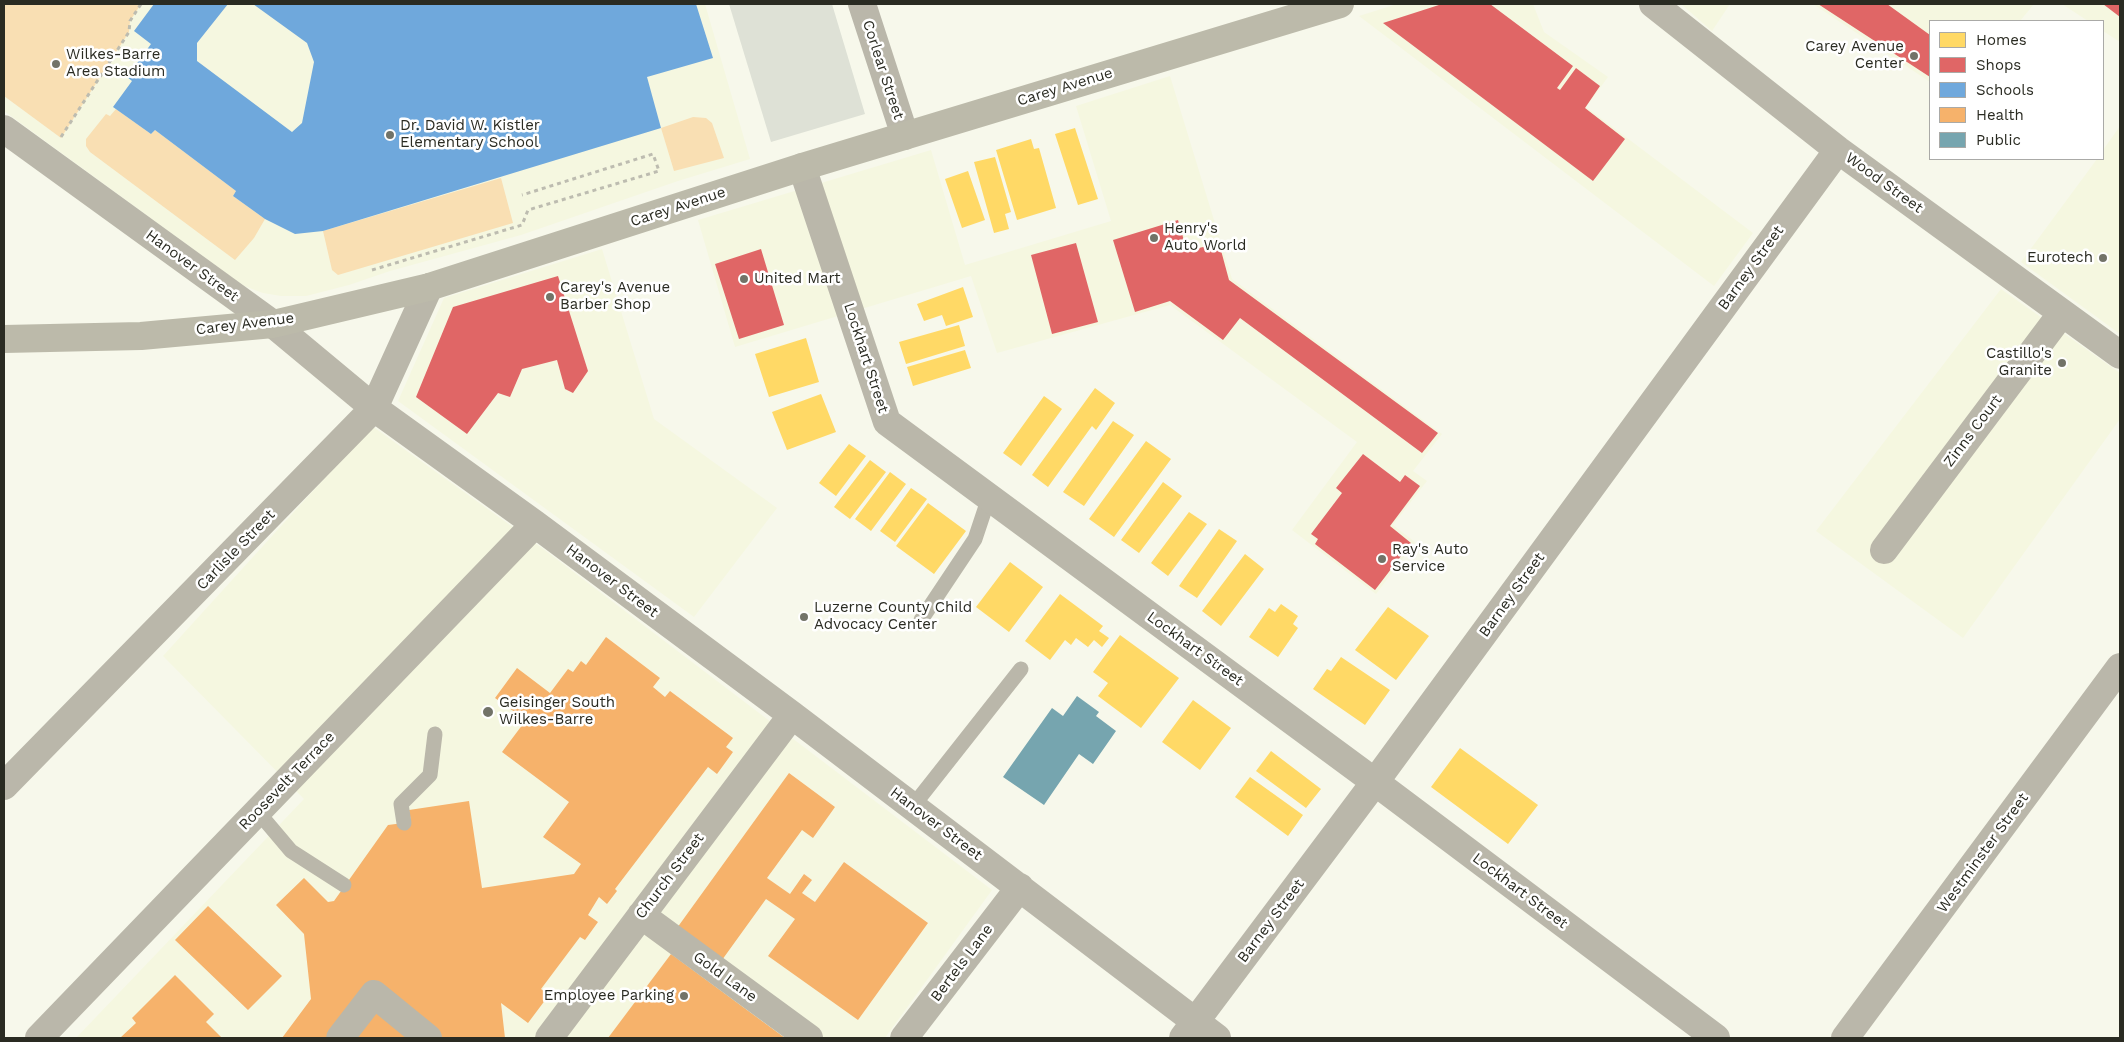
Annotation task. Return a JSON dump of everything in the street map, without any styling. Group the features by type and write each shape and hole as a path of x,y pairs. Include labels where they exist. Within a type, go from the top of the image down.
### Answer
{"main road":[{"name":"Carey Avenue","path":"4,339 141,336 273,324 429,287 802,167 1339,4"}],"street":[{"name":"Corlear Street","path":"862,4 905,136"},
{"name":"Wood Street","path":"1653,4 1838,150 2120,355"},
{"name":"Hanover Street","path":"4,129 273,324 374,408 535,524 1020,887 1189,1030 1217,1038"},
{"name":"Barney Street","path":"1189,1030 1375,782 1838,150"},
{"name":"Lockhart Street","path":"802,167 887,422 1375,782 1716,1038"},
{"name":"Carlisle Street","path":"4,786 374,408 429,287"},
{"name":"Zinns Court","path":"1884,550 2062,312"},
{"name":"Roosevelt Terrace","path":"39,1038 535,524"},
{"name":"Westminster Street","path":"1845,1038 2120,667"},
{"name":"Church Street","path":"549,1038 792,715"},
{"name":"Bertels Lane","path":"904,1038 1020,887"},
{"name":"Gold Lane","path":"641,915 809,1038"},
{"path":"340,1038 374,994 428,1038"}],"lane":[{"path":"922,620 975,540 989,497"},
{"path":"913,806 1021,669"},
{"path":"404,823 401,804 430,775 435,734"},
{"path":"258,812 291,851 344,885"}],"path":[{"path":"61,138 129,32 130,21 141,4"},
{"path":"371,270 522,225 528,210 659,171 653,154 522,194"}],"shaded area":[{"name":"Dr. David W. Kistler Elementary School","path":"4,4 705,4 750,159 678,181 521,235 390,271 349,285 306,296 281,296 263,293 244,286 4,111"},
{"name":"Wilkes-Barre Area Stadium","path":"4,4 141,4 130,21 129,32 61,138 4,96"},
{"path":"1397,4 1533,4 1544,32 1608,77 1586,107 1753,233 1714,286 1359,16"},
{"path":"1681,4 1730,4 1712,31"},
{"path":"1813,4 2034,4 2021,20 1929,20 1929,81"},
{"path":"2062,4 2120,4 2120,42 2104,32 2104,20 2086,20"},
{"path":"1170,76 1232,279 1442,434 1413,471 1427,481 1393,525 1415,542 1376,594 1292,530 1357,442 1170,305 997,353 971,276 735,347 698,220 931,150 965,265 1111,221 1076,106"},
{"path":"116,109 151,134 155,130 236,191 233,196 265,219 254,238 235,260 90,152 86,146 86,139 106,114 110,116"},
{"path":"693,117 706,118 712,123 724,158 674,171 661,128"},
{"path":"2120,126 2120,334 2021,262 2096,160 2104,160 2104,149"},
{"path":"501,178 513,223 338,275 332,270 323,231"},
{"path":"602,249 654,419 777,508 694,617 398,401 444,298"},
{"path":"2001,289 2120,373 2120,419 1963,638 1816,531"},
{"name":"Geisinger South Wilkes-Barre","path":"372,426 542,548 992,890 885,1038 76,1038 304,799 163,656"}],"building: Homes":[{"path":"1075,128 1098,199 1078,205 1055,134"},
{"path":"1031,139 1034,149 1039,148 1056,208 1017,220 996,150"},
{"path":"995,157 1011,212 1005,214 1009,229 994,233 974,162"},
{"path":"968,171 985,220 962,228 945,179"},
{"path":"963,287 973,317 946,326 942,315 924,321 917,304"},
{"path":"959,325 965,346 906,364 899,342"},
{"path":"806,338 819,382 769,397 755,354"},
{"path":"965,350 971,368 913,386 907,367"},
{"path":"1095,388 1115,403 1096,430 1092,426 1048,487 1032,475"},
{"path":"821,394 836,432 787,450 772,412"},
{"path":"1044,396 1062,409 1021,466 1003,453"},
{"path":"1113,421 1134,435 1084,506 1063,492"},
{"path":"1146,441 1171,459 1114,537 1089,519"},
{"path":"849,444 866,456 836,496 819,483"},
{"path":"870,460 886,472 850,519 834,507"},
{"path":"890,472 906,484 871,531 855,519"},
{"path":"1163,482 1182,496 1139,553 1121,540"},
{"path":"911,488 927,499 895,542 880,531"},
{"path":"928,503 966,531 934,574 896,546"},
{"path":"1189,512 1207,524 1168,576 1151,563"},
{"path":"1219,529 1237,541 1197,598 1179,586"},
{"path":"1245,554 1264,569 1221,626 1202,611"},
{"path":"1010,562 1043,587 1009,632 976,607"},
{"path":"1060,594 1103,626 1099,631 1109,638 1102,647 1094,640 1088,647 1076,638 1071,645 1065,640 1050,660 1025,641"},
{"path":"1281,604 1298,616 1293,624 1298,628 1278,657 1249,637 1269,608 1275,612"},
{"path":"1388,607 1429,636 1396,680 1355,650"},
{"path":"1120,635 1179,678 1141,728 1098,696 1108,683 1093,672"},
{"path":"1341,657 1390,690 1365,725 1313,689 1327,669 1331,671"},
{"path":"1193,700 1231,728 1200,770 1162,742"},
{"path":"1460,748 1538,805 1508,844 1431,787"},
{"path":"1271,751 1321,789 1306,808 1256,771"},
{"path":"1250,777 1303,815 1288,836 1235,797"}],"building: Shops":[{"path":"1442,4 1490,4 1573,66 1557,88 1560,90 1576,68 1600,86 1585,108 1625,139 1593,181 1383,23"},
{"name":"Carey Avenue Center","path":"1818,4 1887,4 1929,34 1929,76"},
{"path":"2103,4 2120,4 2120,17"},
{"path":"1178,220 1187,251 1219,243 1229,280 1438,433 1422,453 1240,318 1223,340 1170,301 1135,312 1113,240"},
{"path":"1076,243 1098,322 1052,334 1031,255"},
{"path":"761,249 784,325 739,339 715,264"},
{"path":"558,276 588,371 573,393 565,389 557,360 522,369 510,397 498,393 467,434 416,397 453,307"},
{"path":"1363,454 1400,482 1405,475 1420,486 1390,526 1411,543 1375,590 1315,544 1318,539 1311,534 1342,493 1336,488"}],"building: Schools":[{"path":"154,4 228,4 197,43 197,61 292,132 302,123 314,62 307,43 253,4 696,4 713,58 647,77 661,128 323,231 295,234 265,219 233,196 236,191 155,130 151,134 113,107 132,81 127,77 151,44 134,31"}],"building: Health":[{"path":"606,637 660,678 653,687 665,697 670,691 733,738 726,747 733,752 717,774 708,767 615,889 617,891 607,904 599,897 588,915 598,922 585,940 580,937 541,989 549,995 528,1023 501,1003 505,1038 282,1038 311,999 304,934 276,905 304,878 328,902 334,901 388,825 411,822 409,810 469,801 482,888 574,874 581,864 543,837 569,802 502,752 526,720 495,698 517,668 550,693 568,669 573,672 581,661 586,665"},
{"path":"789,773 835,807 813,838 802,830 767,878 790,894 804,874 812,880 802,893 815,902 844,862 928,923 858,1020 768,956 795,919 766,899 722,960 677,928"},
{"path":"208,906 282,976 248,1010 175,940"},
{"name":"Employee Parking","path":"671,954 785,1038 608,1038"},
{"path":"175,975 214,1014 206,1022 222,1038 120,1038 136,1023 132,1018"}],"building: Public":[{"path":"1077,696 1099,712 1096,716 1116,731 1093,764 1079,754 1044,805 1003,777 1052,708 1063,716"}],"building: Other":[{"path":"729,4 832,4 865,114 771,142"}],"place":[{"name":"Carey Avenue Center","path":"1914,56"},
{"name":"Wilkes-Barre Area Stadium","path":"56,64"},
{"name":"Dr. David W. Kistler Elementary School","path":"390,135"},
{"name":"Henry's Auto World","path":"1154,238"},
{"name":"Eurotech","path":"2103,258"},
{"name":"United Mart","path":"744,279"},
{"name":"Carey's Avenue Barber Shop","path":"550,297"},
{"name":"Castillo's Granite","path":"2062,363"},
{"name":"Ray's Auto Service","path":"1382,559"},
{"name":"Luzerne County Child Advocacy Center","path":"804,617"},
{"name":"Geisinger South Wilkes-Barre","path":"488,712"},
{"name":"Employee Parking","path":"684,996"}]}
